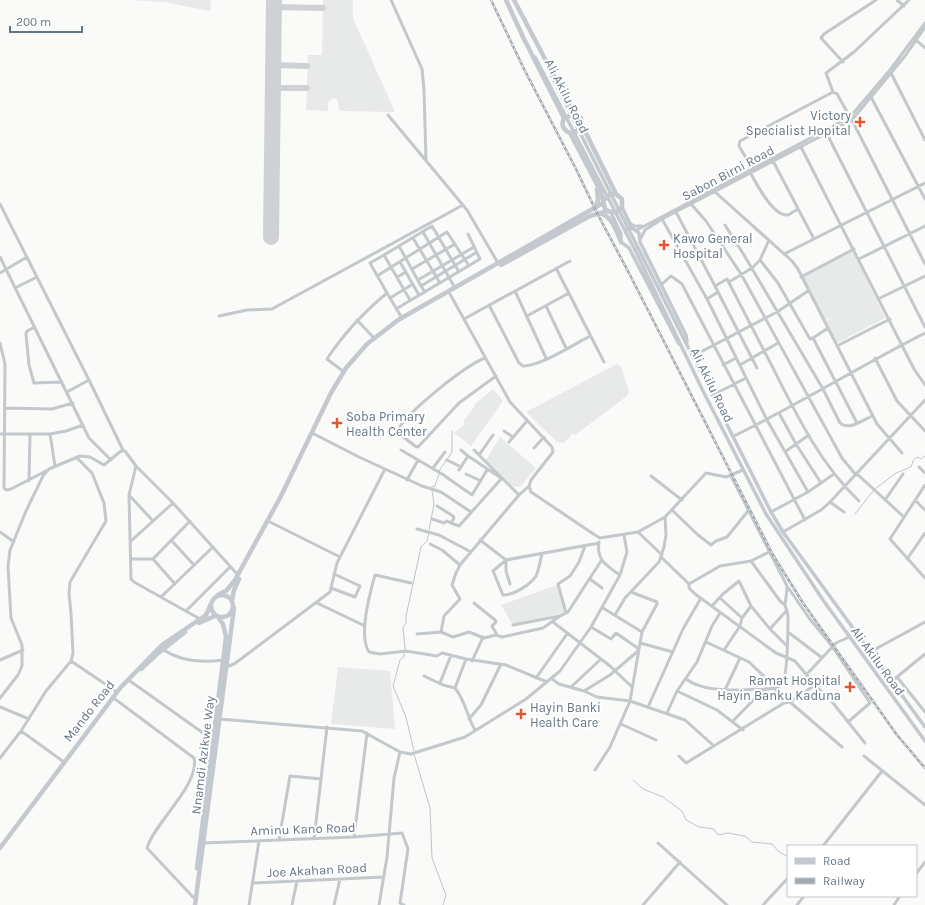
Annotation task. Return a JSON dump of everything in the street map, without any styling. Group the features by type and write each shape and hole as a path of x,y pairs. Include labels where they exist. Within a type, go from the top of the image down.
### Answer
{"highway":[{"path":"506,0 523,37 568,114 580,118 616,194 622,199 622,207 617,212 596,211 498,263 402,318 374,338 357,355 331,393 290,479 238,575 230,588 218,595 211,604 212,612 217,616 230,615 234,608 232,600 237,582 270,522 342,379 368,347 397,324 596,211 609,195 616,194"},
{"path":"514,0 520,14 532,32 568,114 564,128 570,133 609,212"},
{"path":"515,17 520,14"},
{"path":"570,133 577,131 582,125"},
{"path":"596,211 598,200 597,185"},
{"path":"596,211 608,217 621,242"},
{"path":"218,595 226,595 232,600"},
{"name":"Mando Road","path":"0,847 117,692 154,652 174,636 200,619 208,612 211,604"},
{"name":"Nnamdi Azikwe Way","path":"194,905 234,608"},
{"name":"Mando Road","path":"0,852 130,681 162,649 202,621 217,616"},
{"name":"Nnamdi Azikwe Way","path":"194,905 193,897 223,660 225,632 217,616"}],"main road":[{"name":"Ali Akilu Road","path":"568,114 637,251 734,436 771,512 925,727"},
{"path":"622,207 632,228 637,230 640,240 686,335 687,345"},
{"path":"609,212 621,234 621,242 629,248 676,340 682,348"},
{"path":"621,234 632,228"},
{"path":"629,248 637,246 640,240"},
{"name":"Ali Akilu Road","path":"637,251 682,348 743,470 778,535 849,637 925,741"},
{"path":"823,600 830,595"}],"street":[{"path":"391,0 422,69 426,161"},
{"path":"843,62 821,38 824,34 876,0"},
{"path":"896,0 904,6"},
{"path":"909,0 843,62 826,73 833,92 837,94 851,118 925,264"},
{"name":"Sabon Birni Road","path":"851,118 890,70 925,23"},
{"name":"Sabon Birni Road","path":"640,240 646,230 662,219 750,172 801,147 851,118 891,73 925,27"},
{"path":"916,40 925,48"},
{"path":"891,73 925,140"},
{"path":"752,168 739,146 740,141 833,92"},
{"path":"871,97 925,199"},
{"path":"388,115 463,205 498,263"},
{"path":"826,132 867,212 883,248 925,327"},
{"name":"Sabon Birni Road","path":"637,230 752,168 826,132"},
{"path":"801,147 878,299 890,319 901,345 914,369 925,385"},
{"path":"773,161 814,239"},
{"path":"750,172 764,198 781,214 788,215 798,209"},
{"path":"784,254 925,183"},
{"path":"714,191 769,240 798,269 872,416 888,439 902,453"},
{"path":"0,204 123,450 136,466 190,521 238,575"},
{"path":"691,204 706,221 741,274 778,343 810,397 842,458 856,474 904,517"},
{"path":"219,316 247,310 272,309 463,205"},
{"path":"676,212 757,368"},
{"path":"662,219 707,299 767,420 808,492"},
{"path":"630,224 640,227 648,224"},
{"path":"402,318 370,263 432,226 459,272"},
{"path":"725,226 752,268 843,425 849,426 872,416"},
{"path":"859,259 925,226"},
{"path":"423,232 455,288"},
{"path":"377,276 447,232 469,266"},
{"path":"396,309 480,258 468,234"},
{"path":"413,238 440,282"},
{"path":"729,282 752,268 760,260 769,240"},
{"path":"397,277 413,270 455,244"},
{"path":"399,246 425,292"},
{"path":"418,280 474,247"},
{"path":"801,276 854,249"},
{"path":"421,286 477,252"},
{"path":"384,255 410,300"},
{"path":"473,255 477,261"},
{"path":"0,257 89,438 111,460"},
{"path":"0,273 27,257"},
{"path":"760,260 775,278 789,305 810,339 813,338 857,423"},
{"path":"464,319 570,261"},
{"path":"400,262 419,295"},
{"path":"556,268 604,362"},
{"path":"661,285 671,276 682,284 805,520"},
{"path":"878,299 925,276"},
{"path":"15,288 37,277"},
{"path":"715,286 727,279 792,406 809,435 834,474 859,501"},
{"path":"390,298 413,284"},
{"path":"515,291 546,358"},
{"path":"693,356 727,340 777,312 808,291"},
{"path":"707,299 718,292"},
{"path":"344,372 328,359 341,339 357,320 387,293"},
{"path":"527,316 569,293"},
{"path":"441,632 443,619 460,599 452,585 460,565 519,495 529,486 553,452 552,447 544,437 510,402 450,294"},
{"path":"489,305 519,363 526,366 546,358 590,336"},
{"path":"546,306 566,348"},
{"path":"837,346 890,319"},
{"path":"357,320 374,338"},
{"path":"35,327 27,331 26,334 29,365 34,383 62,382"},
{"path":"813,338 828,328"},
{"path":"734,436 810,397 875,358 925,333"},
{"path":"0,342 4,364 4,488 6,490 10,490 55,466 76,457 90,457 102,466 123,450"},
{"path":"740,365 778,343"},
{"path":"485,358 477,361 442,386 401,425 397,432 418,447 459,403 496,376"},
{"path":"723,365 736,358"},
{"path":"875,358 898,401 925,431"},
{"path":"713,395 746,378"},
{"path":"67,392 89,380"},
{"path":"784,532 805,520 830,502 925,400"},
{"path":"5,408 52,409 73,403"},
{"path":"780,413 796,444 821,483"},
{"path":"508,442 527,421"},
{"path":"0,434 50,434 66,431 83,425"},
{"path":"504,431 513,437"},
{"path":"29,481 30,434"},
{"path":"50,434 55,466"},
{"path":"314,434 407,480 446,495 471,512"},
{"path":"479,455 493,435"},
{"path":"786,451 809,435"},
{"path":"534,448 544,437"},
{"path":"401,450 439,472 472,495 487,470"},
{"path":"461,450 487,470 501,478"},
{"path":"474,450 519,495"},
{"path":"432,468 445,452"},
{"path":"447,460 460,468 468,456"},
{"path":"0,758 21,731 46,691 71,661 73,653 69,588 73,577 106,521 104,503 92,473 76,457"},
{"path":"407,480 418,460"},
{"path":"136,466 129,495 132,581 200,619"},
{"path":"919,467 925,473"},
{"path":"0,698 21,670 23,650 11,618 8,567 10,550 43,476 49,469"},
{"path":"226,666 234,664 328,594 340,557 385,469"},
{"path":"529,486 531,492 600,538 638,532 665,517 706,473 731,476 743,470"},
{"path":"466,474 481,481"},
{"path":"771,512 808,492 834,474"},
{"path":"885,500 903,474"},
{"path":"650,476 682,500"},
{"path":"731,476 787,586 809,618 832,646 870,703 848,722"},
{"path":"432,519 444,523 447,521 459,526 501,478"},
{"path":"925,485 890,539 925,578"},
{"path":"129,495 154,521"},
{"path":"915,500 925,510"},
{"path":"830,502 844,512"},
{"path":"131,542 173,503"},
{"path":"437,506 453,516 454,518 451,523"},
{"path":"672,510 698,535 711,545 726,537 748,511"},
{"path":"615,615 625,598 656,565 662,556 666,535 665,517"},
{"path":"132,559 153,558 190,521"},
{"path":"270,522 340,557"},
{"path":"417,529 450,540 470,552"},
{"path":"0,532 14,542"},
{"path":"638,532 689,584 689,588 701,598 776,653 794,661 833,703 865,744"},
{"path":"907,559 925,533"},
{"path":"219,719 354,729 367,733 400,752 413,753 465,737 474,730 514,707 552,679 580,644 620,576 627,552 624,535"},
{"path":"600,538 598,548 601,561 620,576"},
{"path":"171,540 194,565"},
{"path":"480,540 506,560"},
{"path":"542,554 535,578 510,595 503,595 493,571 506,560 599,543"},
{"path":"430,544 442,550 460,565"},
{"path":"566,613 558,584 569,577 579,562 586,546"},
{"path":"161,597 213,547"},
{"path":"689,584 720,566 751,561 769,552"},
{"path":"153,558 175,584"},
{"path":"506,560 506,571 510,584"},
{"path":"417,634 441,632 453,637 469,632 483,638 497,635 502,637 543,628 566,613 601,561"},
{"path":"751,561 780,601 785,604"},
{"path":"186,611 230,567"},
{"path":"331,588 355,597 360,586 334,574"},
{"path":"411,583 376,574 371,589 365,626 365,639 369,652 380,654 405,651 429,656 437,656 442,652 472,661 501,664 547,682"},
{"path":"590,579 602,588"},
{"path":"712,606 739,581 751,606 770,629 787,646"},
{"path":"686,679 702,688 724,690 775,688 783,684 788,632 787,610 785,604 787,586"},
{"path":"595,770 610,747 630,701 642,632 657,603 631,592"},
{"path":"648,707 683,629 701,598"},
{"path":"720,598 742,618"},
{"path":"317,603 365,626"},
{"path":"474,603 496,620 492,626 497,635"},
{"path":"724,650 740,626 742,618 751,606"},
{"path":"602,608 642,632"},
{"path":"770,629 787,610"},
{"path":"667,713 677,692 697,662 712,626 720,613"},
{"path":"513,625 560,616"},
{"path":"553,622 566,634 601,659 632,687"},
{"path":"870,652 925,622"},
{"path":"591,627 611,639 616,633 639,650"},
{"path":"788,632 821,657"},
{"path":"536,678 566,634"},
{"path":"806,674 832,646 842,639 849,637"},
{"path":"472,661 483,638"},
{"path":"706,642 749,662 775,688 784,703"},
{"path":"640,643 673,652"},
{"path":"162,649 199,662 223,660"},
{"path":"0,660 23,650"},
{"path":"584,691 614,672 639,650"},
{"path":"892,681 925,654"},
{"path":"440,683 452,655"},
{"path":"724,690 740,658"},
{"path":"455,688 466,659"},
{"path":"570,687 601,659"},
{"path":"71,661 117,692"},
{"path":"469,719 481,705 501,664"},
{"path":"424,676 455,688 462,699 474,730"},
{"path":"897,677 925,712"},
{"path":"552,679 559,684 584,691 597,697 630,701 685,720 714,746"},
{"path":"130,681 212,740"},
{"path":"679,756 686,763 743,730 784,703 790,702 815,685"},
{"path":"733,721 764,689"},
{"path":"677,692 718,710 743,730"},
{"path":"115,699 194,758 195,762 188,783 147,848 193,897"},
{"path":"790,702 842,747"},
{"path":"0,707 28,719"},
{"path":"621,724 656,740"},
{"path":"314,839 327,727"},
{"path":"21,731 64,762"},
{"path":"354,837 367,733"},
{"path":"379,905 394,778 400,752"},
{"path":"864,756 925,805"},
{"path":"824,845 882,771"},
{"path":"279,840 290,776 321,779"},
{"name":"Aminu Kano Road","path":"203,843 314,839 403,833 408,849 400,903 404,905"},
{"path":"248,905 259,841"},
{"path":"658,843 727,905"},
{"path":"643,905 680,862"},
{"path":"917,873 925,862"},
{"name":"Joe Akahan Road","path":"252,883 383,877"},
{"path":"334,905 340,879"},
{"path":"763,905 787,879"},
{"path":"292,905 297,881"},
{"path":"797,905 803,897"}],"shaded area":[{"path":"128,0 211,0 210,11 164,2"},
{"path":"323,0 353,0 353,18 395,112 340,111 337,99 334,98 328,102 328,111 306,110 308,55 322,55"},
{"path":"853,251 885,318 837,343 825,322 832,318 825,320 803,277"},
{"path":"617,364 621,367 629,391 627,396 575,435 573,433 564,443 557,442 526,412"},
{"path":"493,389 503,401 471,446 454,433 464,425 464,420 475,406 474,405"},
{"path":"500,437 536,468 520,487 514,487 486,460"},
{"path":"557,585 564,613 512,624 501,605"},
{"path":"338,667 390,671 395,729 331,724"}],"waterway":[{"path":"439,471 452,452 452,431"},
{"path":"875,489 896,473 911,467 913,461 917,457 921,459 925,456"},
{"path":"431,487 435,486 439,474"},
{"path":"429,530 434,504 432,490"},
{"path":"855,514 873,491"},
{"path":"405,649 403,627 406,623 406,616 421,547 427,541 429,533"},
{"path":"404,652 404,657 400,660 393,686 406,717 414,751"},
{"path":"414,754 430,808 432,858 446,895 443,905"},
{"path":"633,780 643,789 663,797 682,811 686,820 699,827 714,829 718,835 728,833 745,836 752,842 772,844 779,852 787,856"}],"taxiway":[{"path":"274,7 323,8"},
{"path":"273,65 307,66"},
{"path":"273,88 307,88"}],"runway":[{"path":"271,237 274,0"}],"railway":[{"path":"491,0 597,213 773,555 803,603 897,735 925,768"}],"place":[{"name":"Victory Specialist Hopital","path":"860,122"},
{"name":"Kawo General Hospital","path":"664,245"},
{"name":"Soba Primary Health Center","path":"337,423"},
{"name":"Ramat Hospital Hayin Banku Kaduna","path":"850,687"},
{"name":"Hayin Banki Health Care","path":"521,714"}]}
